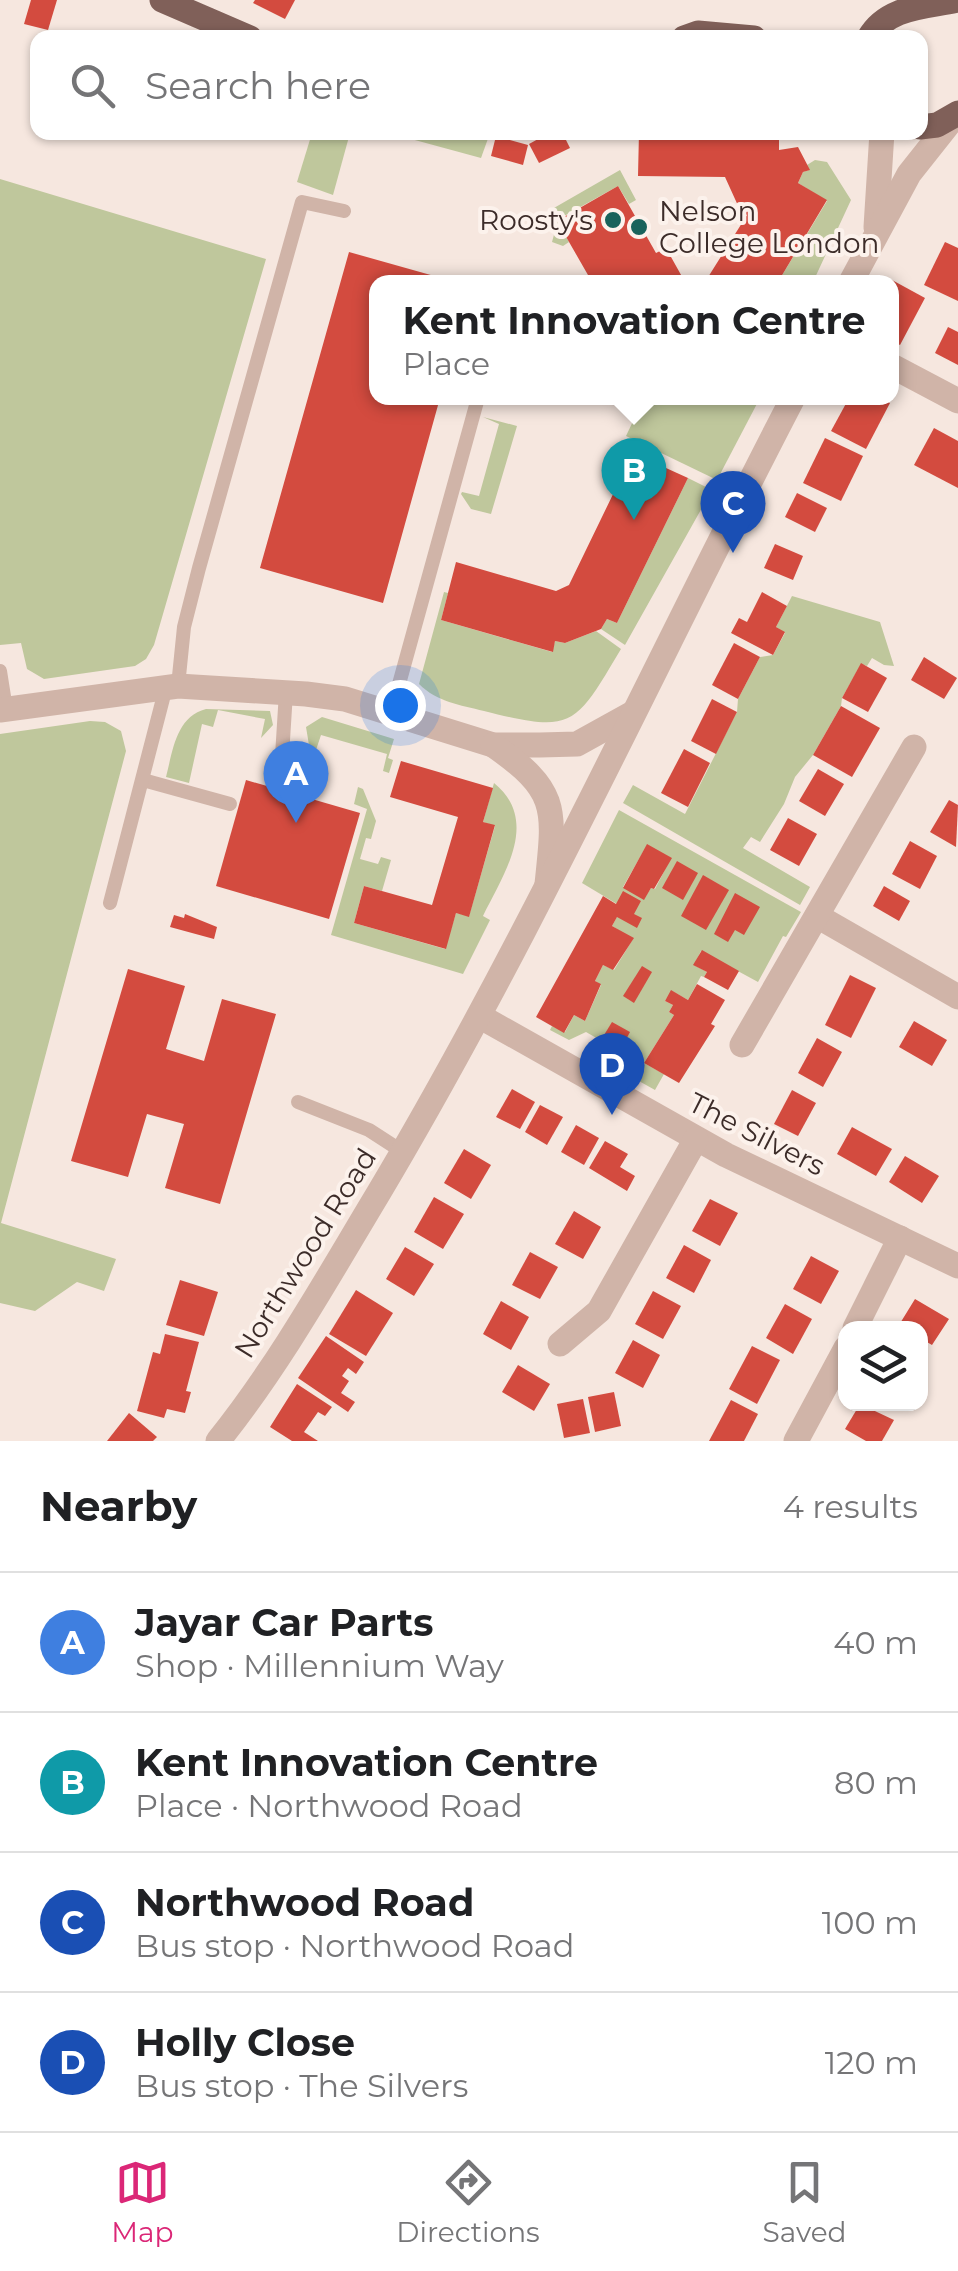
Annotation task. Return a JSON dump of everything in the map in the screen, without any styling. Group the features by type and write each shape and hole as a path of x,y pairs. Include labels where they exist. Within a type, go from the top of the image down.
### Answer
{"main road":[{"path":"162,0 231,30"},
{"path":"876,30 886,18 904,9 958,0"},
{"path":"923,7 958,21"},
{"path":"928,126 956,115"}],"street":[{"path":"854,275 910,174 956,115"},
{"path":"876,232 882,140"},
{"path":"899,370 958,400"},
{"name":"Northwood Road","path":"218,1441 252,1395 403,1152 481,1016 789,405"},
{"path":"3,709 172,686 286,692 344,700 493,745 577,744 632,712"},
{"path":"493,745 528,770 545,790 551,811 547,885"},
{"path":"742,1044 914,747"},
{"path":"817,916 958,997"},
{"name":"The Silvers","path":"481,1016 696,1139 958,1266"},
{"path":"560,1344 599,1310 696,1139"},
{"path":"858,1321 900,1238"},
{"path":"796,1441 838,1363"}],"lane":[{"path":"110,903 302,202 344,211"},
{"path":"391,714 476,405"},
{"path":"0,671 3,709"},
{"path":"282,756 286,692"},
{"path":"143,780 230,804"},
{"path":"298,1102 369,1130 403,1152"}],"green space":[{"path":"310,140 348,140 333,195 297,182"},
{"path":"415,140 487,140 481,158"},
{"path":"815,160 827,162 851,200 816,275 782,275 827,201 798,183 803,172 809,170 807,165"},
{"path":"620,170 636,200 629,204 618,186 557,220 569,242 563,246 552,242 555,231 537,225 540,216"},
{"path":"0,179 266,259 154,645 146,659 135,666 44,679 27,669 21,643 0,645"},
{"path":"641,405 756,405 717,480 626,436"},
{"path":"483,417 517,426 491,514 471,509 461,494 479,496 499,424"},
{"path":"688,478 712,490 625,645 601,629 607,619 617,623"},
{"path":"444,592 448,593 441,620 552,652 555,641 565,643 596,631 621,649 593,694 569,718 537,722 449,702 419,684"},
{"path":"792,596 880,622 894,666 872,658 867,666 861,664 841,706 813,755 795,777 784,804 760,842 751,837 743,848 810,887 800,905 623,803 633,785 685,814 760,657 773,655 785,633 776,627"},
{"path":"206,709 270,711 273,725 261,738 265,719 218,710 213,727 202,724 189,783 166,777 182,727"},
{"path":"322,717 394,739 388,758 393,760 389,773 383,771 387,754 321,735 316,750 309,745 306,727"},
{"path":"105,722 121,731 126,751 1,1223 116,1259 104,1291 77,1282 35,1311 0,1303 0,734"},
{"path":"494,783 508,798 515,814 514,848 483,916 490,920 463,974 331,935 367,809 354,804 358,787 363,789 376,821 360,859 378,864 381,857 391,860 382,891 364,886 354,923 445,949 456,913 469,916 495,826 483,822"},
{"path":"619,810 801,912 758,982 701,951 694,965 707,972 688,1000 672,991 665,1001 673,1005 669,1012 674,1015 644,1063 664,1074 655,1090 612,1066 619,1051 586,1032 569,1040 550,1030 552,1026 565,1032 574,1015 585,1021 601,985 595,981 603,965 614,970 633,939 612,926 622,907 582,883","holes":["647,845 671,858 655,889 651,888 644,899 623,887"]}],"building":[{"path":"31,0 57,0 48,30 24,24"},
{"path":"295,0 285,19 253,3"},
{"path":"495,140 528,145 523,165 491,156"},
{"path":"536,140 566,140 570,148 539,163 529,144"},
{"path":"639,140 779,140 779,150 798,147 810,170 803,172 798,183 827,200 782,275 709,275 747,215 740,210 725,177 638,176"},
{"path":"618,186 656,253 666,248 681,275 588,275 557,221"},
{"path":"945,242 958,248 958,301 924,285"},
{"path":"349,252 431,275 369,275 369,405 438,405 383,603 260,568"},
{"path":"899,284 925,298 899,344"},
{"path":"948,327 958,332 958,365 935,353"},
{"path":"845,405 889,405 866,449 831,431"},
{"path":"934,428 958,441 958,488 914,465"},
{"path":"825,438 863,456 841,501 803,483"},
{"path":"633,453 688,478 617,623 607,619 601,629 565,643 555,641 553,652 441,620 456,562 556,591 569,585"},
{"path":"797,493 827,508 815,532 785,517"},
{"path":"775,544 803,556 793,580 764,568"},
{"path":"762,592 787,606 776,627 785,632 773,655 731,633 739,618 747,622"},
{"path":"734,643 760,657 738,699 712,685"},
{"path":"924,657 957,678 944,699 911,680"},
{"path":"861,663 887,678 868,712 842,698"},
{"path":"712,699 737,712 716,754 691,741"},
{"path":"841,706 880,728 852,777 813,755"},
{"path":"684,749 710,763 688,807 661,793"},
{"path":"401,761 493,788 483,822 495,825 469,917 456,913 446,949 354,923 364,886 432,905 458,817 390,797"},
{"path":"818,769 844,784 825,816 799,801"},
{"path":"246,780 360,813 329,919 216,886"},
{"path":"949,800 958,805 956,847 930,832"},
{"path":"788,818 817,834 799,866 770,850"},
{"path":"910,841 937,856 920,889 892,874"},
{"path":"647,844 672,858 644,900 623,888"},
{"path":"677,861 698,873 683,900 662,888"},
{"path":"703,875 729,890 706,930 681,916"},
{"path":"884,886 910,901 899,921 873,906"},
{"path":"623,891 641,901 634,914 642,918 637,928 617,917 612,926 634,938 613,970 603,965 595,981 601,984 585,1021 574,1015 564,1033 536,1017 603,896 616,904"},
{"path":"735,893 760,907 744,935 735,930 728,942 714,934"},
{"path":"185,914 217,927 214,939 170,927 174,915 184,918"},
{"path":"702,950 739,971 728,990 704,977 707,972 693,965"},
{"path":"642,966 652,972 634,1003 623,996"},
{"path":"128,969 185,986 166,1049 204,1061 222,999 276,1014 220,1204 165,1188 184,1124 147,1114 128,1177 71,1161"},
{"path":"850,975 876,988 851,1038 825,1025"},
{"path":"697,984 725,1000 711,1024 715,1026 679,1083 644,1063 674,1015 669,1012 673,1005 665,1001 671,990 688,1000"},
{"path":"914,1021 947,1040 932,1066 899,1047"},
{"path":"612,1022 630,1032 620,1051 601,1040"},
{"path":"817,1038 842,1052 823,1087 798,1073"},
{"path":"512,1089 535,1102 520,1129 496,1117"},
{"path":"792,1090 816,1103 798,1136 774,1124"},
{"path":"540,1105 563,1117 547,1145 525,1132"},
{"path":"576,1125 599,1138 584,1165 561,1152"},
{"path":"852,1127 892,1149 876,1176 837,1154"},
{"path":"605,1141 628,1154 620,1167 635,1176 627,1191 589,1168"},
{"path":"464,1149 491,1165 471,1199 444,1183"},
{"path":"905,1156 939,1176 922,1203 889,1182"},
{"path":"434,1197 464,1214 443,1249 414,1232"},
{"path":"710,1199 738,1213 720,1246 692,1231"},
{"path":"574,1211 601,1227 583,1259 555,1244"},
{"path":"684,1245 711,1260 694,1293 666,1278"},
{"path":"405,1247 434,1264 414,1296 386,1279"},
{"path":"530,1252 558,1267 540,1299 512,1285"},
{"path":"811,1256 839,1271 821,1304 793,1289"},
{"path":"180,1280 218,1292 204,1336 166,1325"},
{"path":"356,1290 393,1313 366,1356 329,1334"},
{"path":"653,1291 681,1306 663,1339 635,1324"},
{"path":"915,1299 949,1319 932,1345 928,1343 928,1321 901,1321"},
{"path":"501,1301 529,1317 511,1350 483,1334"},
{"path":"785,1304 812,1319 793,1354 766,1338"},
{"path":"165,1334 199,1342 186,1391 191,1392 185,1413 167,1409 164,1418 137,1411 153,1352 160,1354"},
{"path":"326,1336 364,1362 356,1374 348,1368 342,1376 349,1381 341,1393 355,1402 348,1412 298,1378"},
{"path":"633,1340 660,1355 643,1388 615,1373"},
{"path":"752,1346 780,1360 757,1404 729,1389"},
{"path":"518,1365 550,1384 534,1411 502,1392"},
{"path":"297,1384 332,1407 325,1416 318,1412 304,1432 318,1441 292,1441 270,1427"},
{"path":"614,1392 621,1426 595,1432 588,1397"},
{"path":"583,1399 590,1433 564,1438 557,1404"},
{"path":"731,1400 758,1414 744,1441 709,1441"},
{"path":"856,1411 875,1411 894,1420 882,1441 866,1441 845,1429"},
{"path":"129,1413 157,1437 153,1441 107,1441"}],"place":[{"name":"Roosty's","path":"613,220"},
{"name":"Nelson College London","path":"639,227"},
{"name":"Kent Innovation Centre","path":"634,520"},
{"name":"Northwood Road","path":"733,553"},
{"name":"Jayar Car Parts","path":"296,823"},
{"name":"Holly Close","path":"612,1115"}]}
